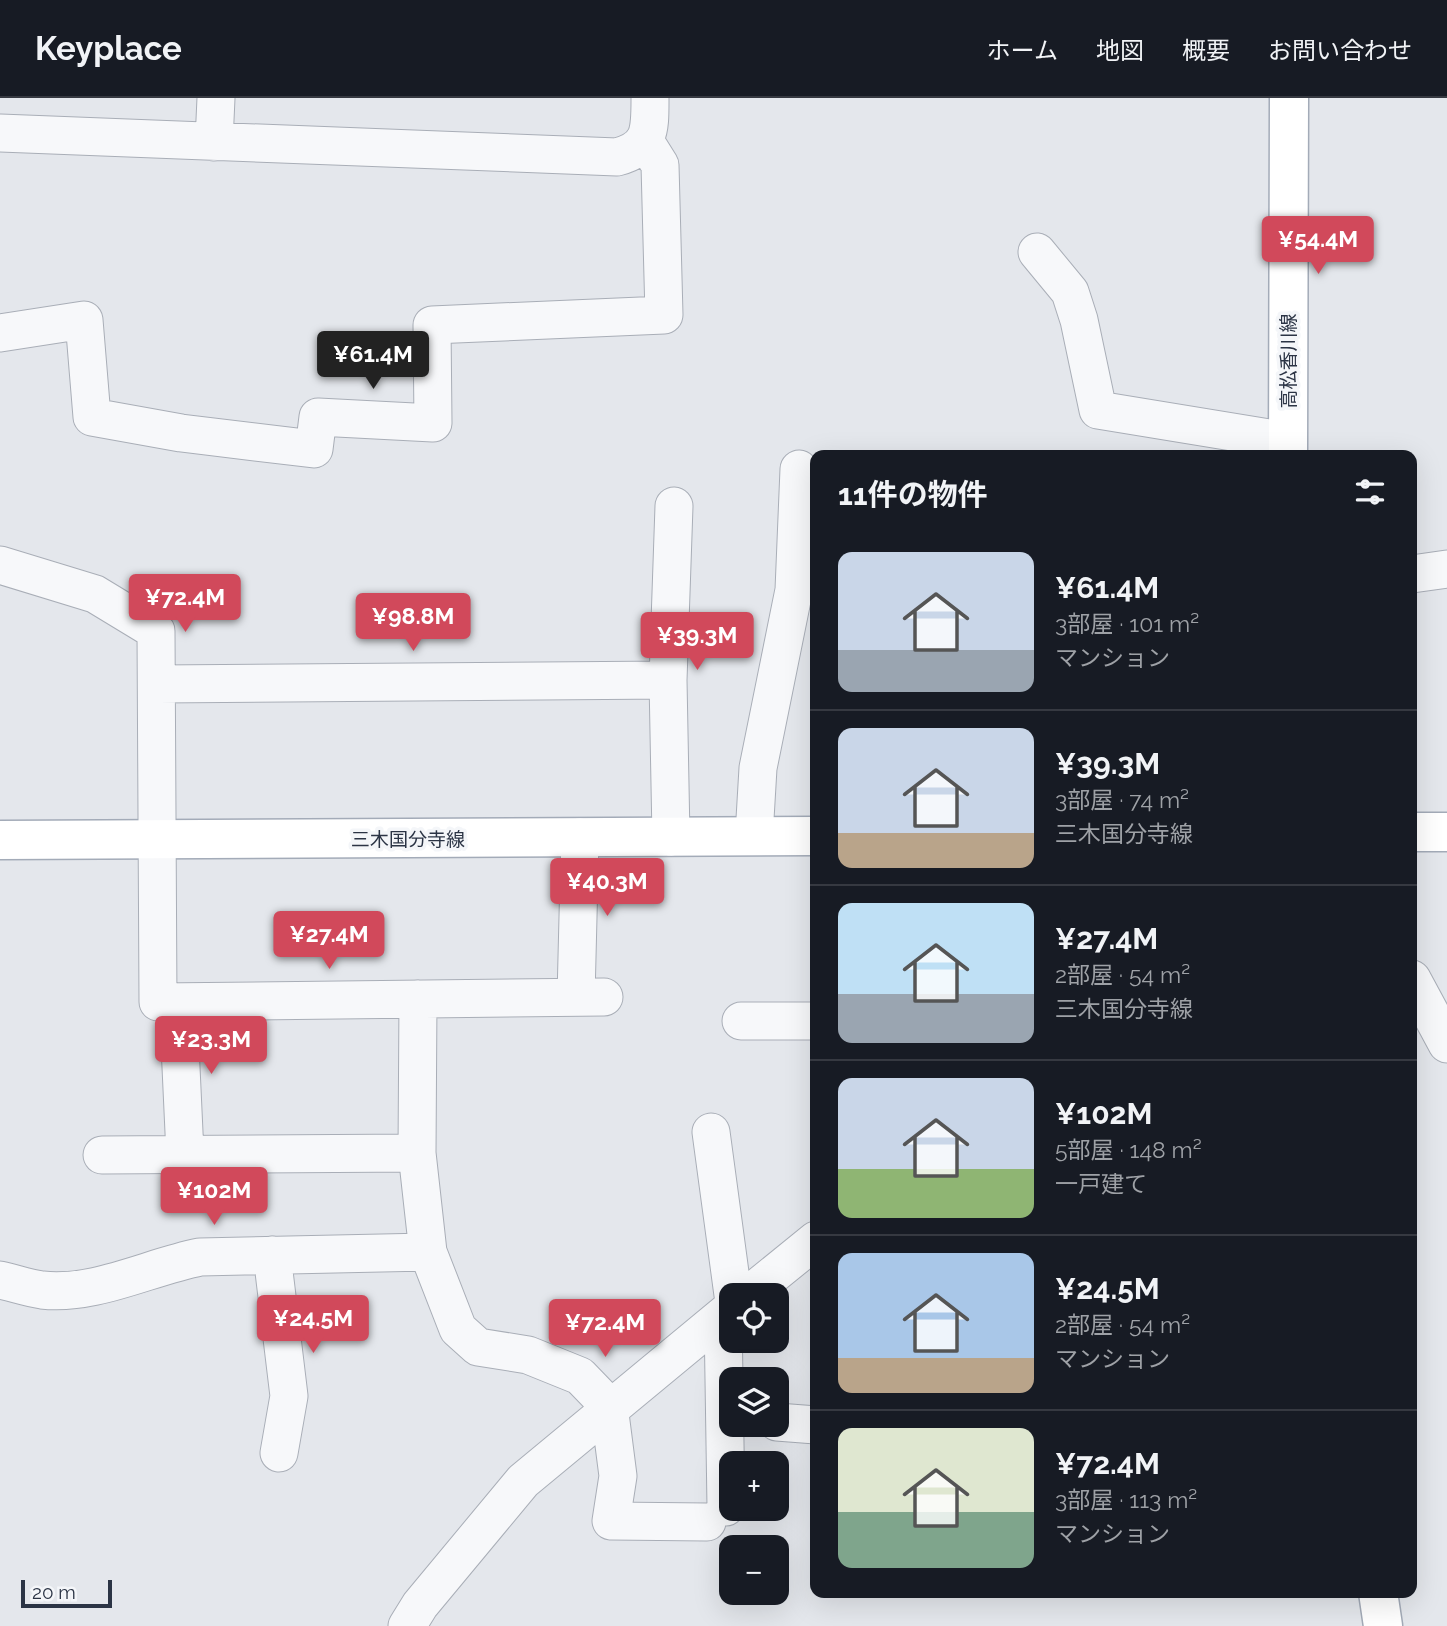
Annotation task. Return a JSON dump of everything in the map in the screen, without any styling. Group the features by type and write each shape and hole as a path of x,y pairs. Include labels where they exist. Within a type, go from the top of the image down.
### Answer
{"main road":[{"name":"高松香川線","path":"1288,448 1289,98"},
{"path":"1417,832 1447,832"},
{"name":"三木国分寺線","path":"0,841 810,836"},
{"path":"1379,1598 1383,1626"}],"street":[{"path":"214,142 216,98"},
{"path":"0,133 617,157 634,152 645,141 650,124 650,98"},
{"path":"0,333 84,320 92,417 181,433 314,449 318,417 433,423 432,325 664,315 660,164 645,141"},
{"path":"1037,252 1069,292 1079,320 1098,410 1288,448"},
{"path":"754,836 758,768 794,590 799,469"},
{"path":"671,837 668,680 674,506"},
{"path":"0,565 95,594 156,631 159,684 158,1002 590,997 580,837"},
{"path":"1417,573 1447,569"},
{"path":"159,684 668,680"},
{"path":"1417,988 1447,1044"},
{"path":"418,999 417,1153 428,1252 458,1329 478,1348 528,1355 580,1376 609,1406 618,1476 611,1521 717,1515 726,1437"},
{"path":"178,1002 185,1154"},
{"path":"741,1021 810,1021"},
{"path":"711,1132 731,1283"},
{"path":"102,1154 417,1153"},
{"path":"760,1283 810,1245"},
{"path":"0,1280 43,1290 76,1289 200,1257 428,1252"},
{"path":"272,1255 289,1396 279,1453"},
{"path":"407,1626 420,1605 523,1481 719,1315"},
{"path":"789,1423 810,1425"}]}
